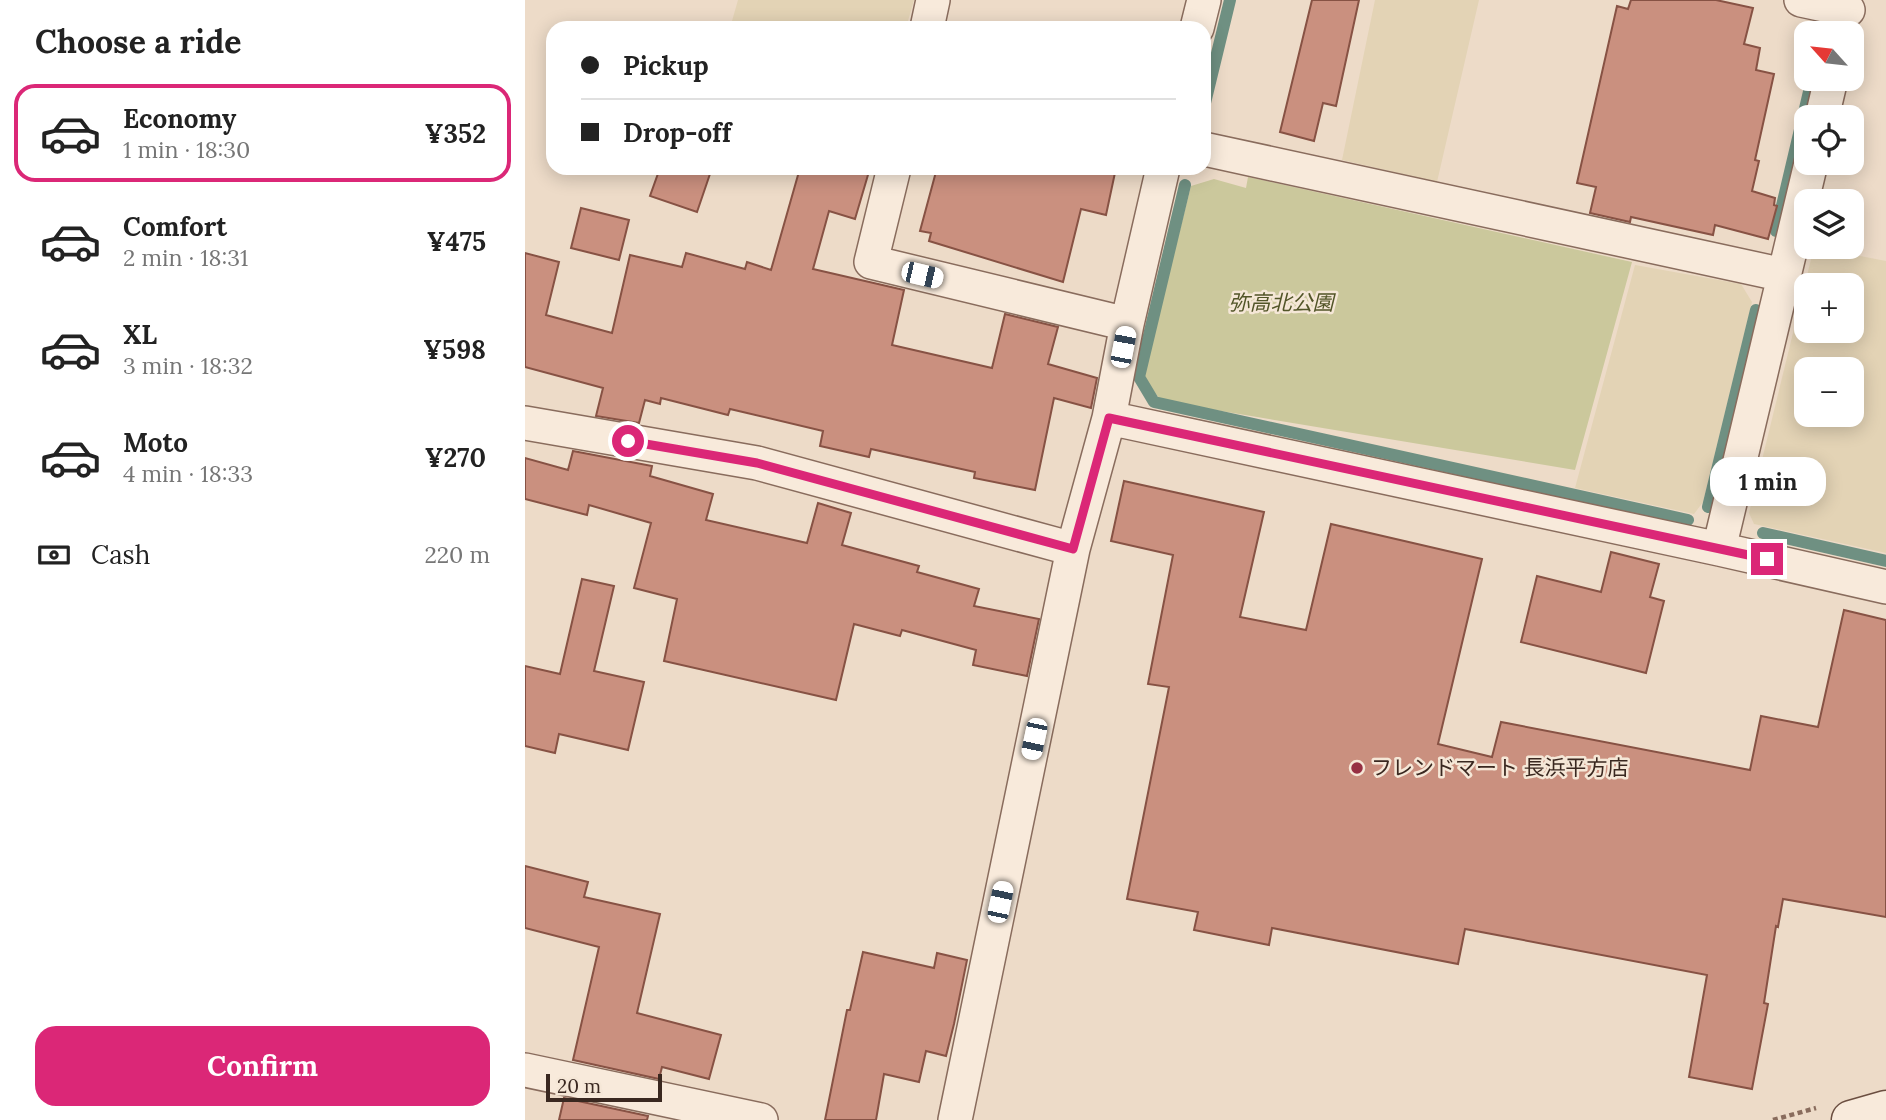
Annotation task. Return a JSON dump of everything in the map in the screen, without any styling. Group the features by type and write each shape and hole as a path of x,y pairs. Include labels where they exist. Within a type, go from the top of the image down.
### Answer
{"main road":[{"path":"1851,1120 1886,1110"}],"street":[{"path":"928,21 933,0"},
{"path":"1199,21 1204,0"},
{"path":"1801,0 1846,14"},
{"path":"1211,151 1784,275"},
{"path":"892,175 871,262 1127,324"},
{"path":"955,1120 1073,549 1109,418 1127,324 1161,175"},
{"path":"1719,549 1808,175"},
{"path":"1109,418 1886,587"},
{"path":"525,423 757,463 1073,549"},
{"path":"525,1070 761,1120"}],"shaded area":[{"path":"738,0 914,0 908,21 732,21"},
{"path":"1375,0 1479,0 1437,182 1342,160"},
{"path":"1864,257 1886,261 1886,553 1754,524 1749,513 1794,329 1794,343 1864,343 1864,273 1808,273 1811,259 1864,259"},
{"path":"1635,265 1741,284 1752,302 1703,502 1694,514 1575,488"}],"green space":[{"name":"弥高北公園","path":"1248,177 1632,262 1575,470 1167,402 1159,398 1143,377 1191,186 1214,179 1246,188"}],"building":[{"path":"1312,0 1359,0 1336,106 1323,103 1314,141 1280,132"},
{"path":"1631,0 1716,0 1753,8 1744,44 1760,48 1756,70 1774,74 1755,160 1759,161 1752,191 1775,198 1774,205 1777,206 1768,239 1715,225 1713,235 1631,217 1630,222 1590,213 1596,187 1577,183 1617,6 1628,9"},
{"path":"658,175 710,175 697,212 650,196"},
{"path":"798,175 868,175 855,219 829,211 813,269 904,290 892,345 992,368 1005,314 1058,327 1048,364 1097,378 1091,408 1054,398 1035,490 974,478 975,472 871,449 869,457 820,446 823,431 730,409 728,415 661,398 660,404 645,400 639,423 596,416 603,388 525,367 525,253 559,262 546,315 612,333 630,255 682,267 686,253 745,269 747,262 771,270"},
{"path":"935,175 1115,175 1106,215 1081,209 1063,282 929,241 931,233 920,231"},
{"path":"581,208 629,220 619,260 571,248"},
{"path":"573,451 652,466 650,476 713,494 706,520 807,543 818,503 851,513 842,545 919,566 917,572 979,589 974,606 1039,619 1027,676 973,665 976,650 902,630 900,636 854,624 836,700 664,661 677,599 634,588 651,523 589,505 587,515 525,499 525,458 568,470"},
{"path":"1124,481 1264,512 1240,617 1306,630 1331,524 1482,559 1438,744 1492,757 1501,722 1750,770 1761,716 1818,727 1844,610 1886,620 1886,917 1783,899 1778,927 1776,926 1764,1003 1768,1004 1752,1089 1689,1077 1707,975 1465,929 1458,964 1272,928 1269,945 1194,930 1198,912 1127,899 1169,687 1148,684 1173,555 1111,541"},
{"path":"1611,552 1659,564 1650,597 1664,601 1646,673 1521,642 1537,576 1601,592"},
{"path":"582,579 614,586 594,671 644,682 628,750 559,734 555,753 525,746 525,666 560,674"},
{"path":"525,866 588,882 584,897 660,914 637,1013 721,1035 709,1079 662,1067 659,1079 573,1060 599,947 525,928"},
{"path":"863,952 934,968 937,953 967,960 954,1024 946,1056 926,1051 919,1082 884,1074 876,1120 825,1120 847,1010 850,1010"},
{"path":"564,1098 648,1116 647,1120 559,1120"}],"waterway":[{"path":"1211,78 1230,0"},
{"path":"1776,231 1809,91"},
{"path":"1185,185 1139,377 1154,402 1688,520"},
{"path":"1708,507 1756,310"},
{"path":"1763,533 1886,561"}],"place":[{"name":"フレンドマート 長浜平方店","path":"1357,768"}],"route":[{"path":"628,441 757,463 1073,549 1109,418 1767,559"}]}
